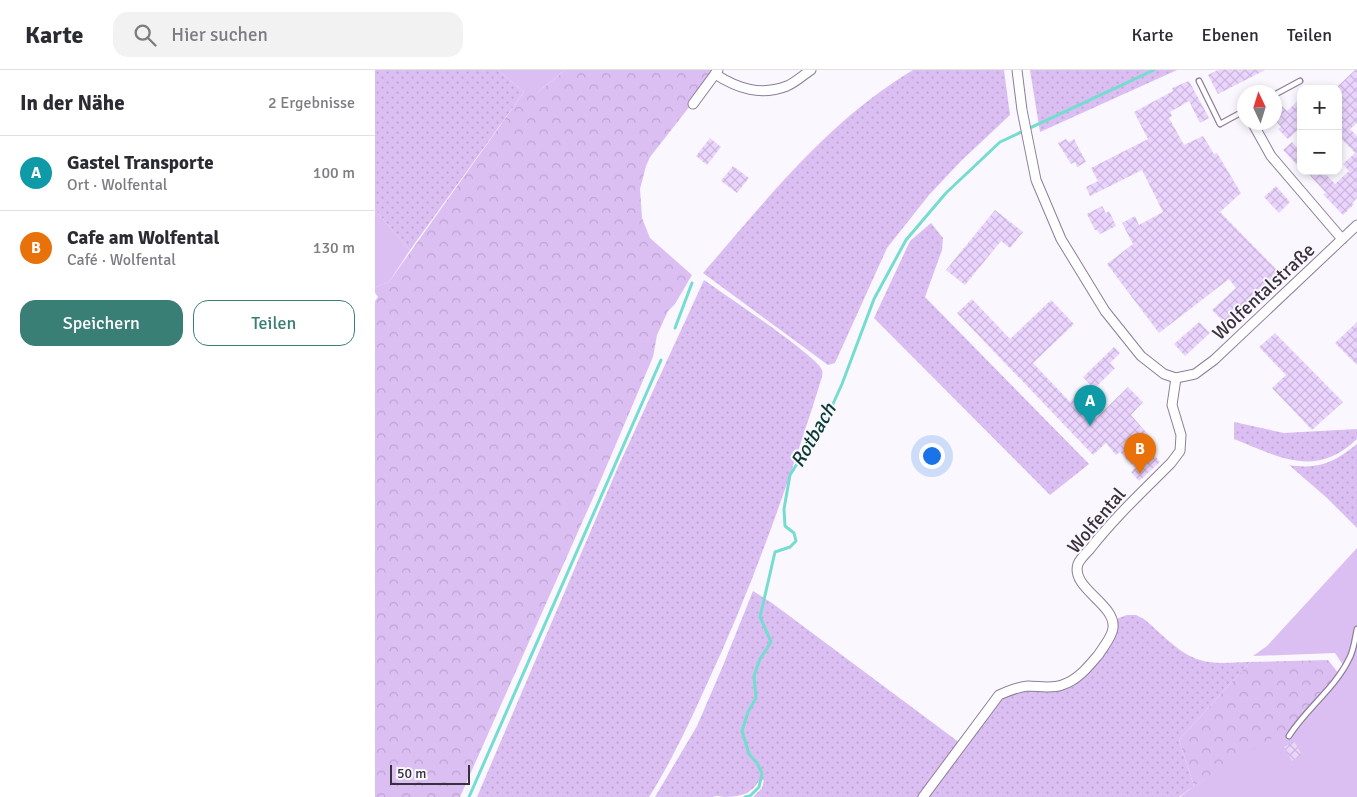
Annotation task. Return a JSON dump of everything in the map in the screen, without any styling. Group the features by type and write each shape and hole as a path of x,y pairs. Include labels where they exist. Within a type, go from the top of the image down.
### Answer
{"street":[{"path":"693,104 717,72 727,82 767,92 789,85 811,70"},
{"path":"1017,70 1022,110 1036,180 1061,239 1105,311 1141,356 1164,374 1176,378"},
{"path":"1256,130 1271,156 1342,239"},
{"name":"Wolfentalstraße","path":"1176,378 1195,374 1214,360 1357,225"},
{"name":"Wolfental","path":"923,797 999,695 1012,689 1027,686 1048,687 1061,685 1075,679 1085,670 1112,633 1114,625 1112,618 1087,589 1078,574 1078,564 1102,532 1171,463 1180,450 1181,435 1172,405 1176,378"}],"lane":[{"path":"1199,81 1220,124 1237,115"},
{"path":"1282,91 1300,81"},
{"path":"1289,736 1331,685 1349,659 1357,629"}],"green space":[{"path":"375,70 498,70 524,92 410,250 375,210"},
{"path":"498,70 565,70 538,92 524,92"},
{"path":"565,70 711,70 715,74 650,157 640,189 642,218 650,238 692,275 675,304 668,311 657,335 653,357 593,498 460,797 375,797 375,301 378,297 375,293 375,287 389,282 524,92 538,92"},
{"path":"913,70 1004,70 1010,115 961,161 929,195 887,248 835,363 828,365 703,273 775,189 801,162 854,112 882,90"},
{"path":"1030,70 1177,70 1040,132"},
{"path":"375,210 410,250 389,282 375,287"},
{"path":"931,223 943,238 942,250 925,297 1089,464 1050,495 874,318 910,241"},
{"path":"704,280 787,338 804,351 822,370 822,377 783,495 755,572 723,648 679,743 649,797 477,797 618,467"},
{"path":"1234,422 1284,433 1357,429 1357,439 1342,451 1326,458 1297,461 1266,452 1234,439"},
{"path":"1357,444 1357,528 1327,498 1289,465 1309,466 1326,463 1341,456"},
{"path":"1357,548 1357,797 1180,797 1194,786 1277,735 1295,728 1339,674 1343,665 1335,653 1253,656 1267,646"},
{"path":"753,591 772,603 960,743 918,797 753,797 762,788 764,780 759,781 749,792 736,796 655,797 697,726"},
{"path":"1127,615 1136,615 1144,619 1178,648 1192,657 1212,662 1250,662 1179,740 1194,786 1179,797 927,797 1000,697 1026,690 1047,691 1088,672 1116,619"},
{"path":"1328,660 1339,674 1295,728 1194,786 1179,740 1250,662"}],"building":[{"path":"1218,70 1265,70 1218,94 1208,75"},
{"path":"1357,70 1357,123 1350,129 1357,136 1357,198 1343,215 1323,194 1326,193 1310,175 1327,175 1335,184 1349,171 1343,164 1355,153 1342,139 1342,85 1339,85"},
{"path":"1189,81 1209,118 1200,123 1189,101 1170,112 1172,116 1169,118 1184,145 1203,136 1214,154 1217,153 1241,193 1220,212 1281,274 1266,288 1264,286 1246,303 1248,305 1227,325 1212,310 1236,288 1229,279 1159,333 1107,264 1133,244 1122,223 1135,216 1139,225 1163,212 1142,170 1090,196 1086,187 1098,181 1091,168 1148,139 1134,112 1173,91 1172,88"},
{"path":"1297,102 1297,131 1288,139 1279,130 1282,130 1282,106 1287,111"},
{"path":"710,138 721,147 707,165 696,156"},
{"path":"1066,139 1069,142 1074,139 1086,162 1077,167 1075,162 1071,164 1058,143"},
{"path":"1292,142 1297,148 1297,165 1283,150"},
{"path":"733,166 749,178 737,193 721,181"},
{"path":"1276,186 1290,202 1279,213 1264,197"},
{"path":"1102,206 1106,213 1109,211 1116,226 1100,234 1095,230 1087,214"},
{"path":"995,210 1023,232 1010,248 1001,241 965,285 946,270"},
{"path":"972,299 1010,339 1051,300 1074,324 1033,363 1070,402 1075,397 1096,418 1128,387 1143,402 1131,415 1152,439 1146,445 1160,462 1139,481 1131,472 1135,468 1120,452 1116,455 1106,443 1093,455 957,313"},
{"path":"1199,322 1210,333 1185,356 1174,344"},
{"path":"1357,322 1357,365 1335,343"},
{"path":"1275,333 1343,402 1312,430 1272,388 1286,375 1259,347"},
{"path":"1114,347 1120,353 1110,363 1115,368 1094,389 1083,377"},
{"path":"1294,741 1302,755 1292,761 1284,747"}],"waterway":[{"name":"Rotbach","path":"745,797 750,796 759,787 762,773 757,763 749,754 742,731 748,712 756,698 754,676 760,659 771,642 760,617 775,552 790,547 796,541 794,533 785,526 784,509 790,475 828,415 842,384 874,299 906,240 946,193 1000,142 1154,70"},
{"path":"675,328 692,283"},
{"path":"469,797 661,360"}],"place":[{"name":"Gastel Transporte","path":"1090,426"},
{"name":"Cafe am Wolfental","path":"1140,474"}]}
